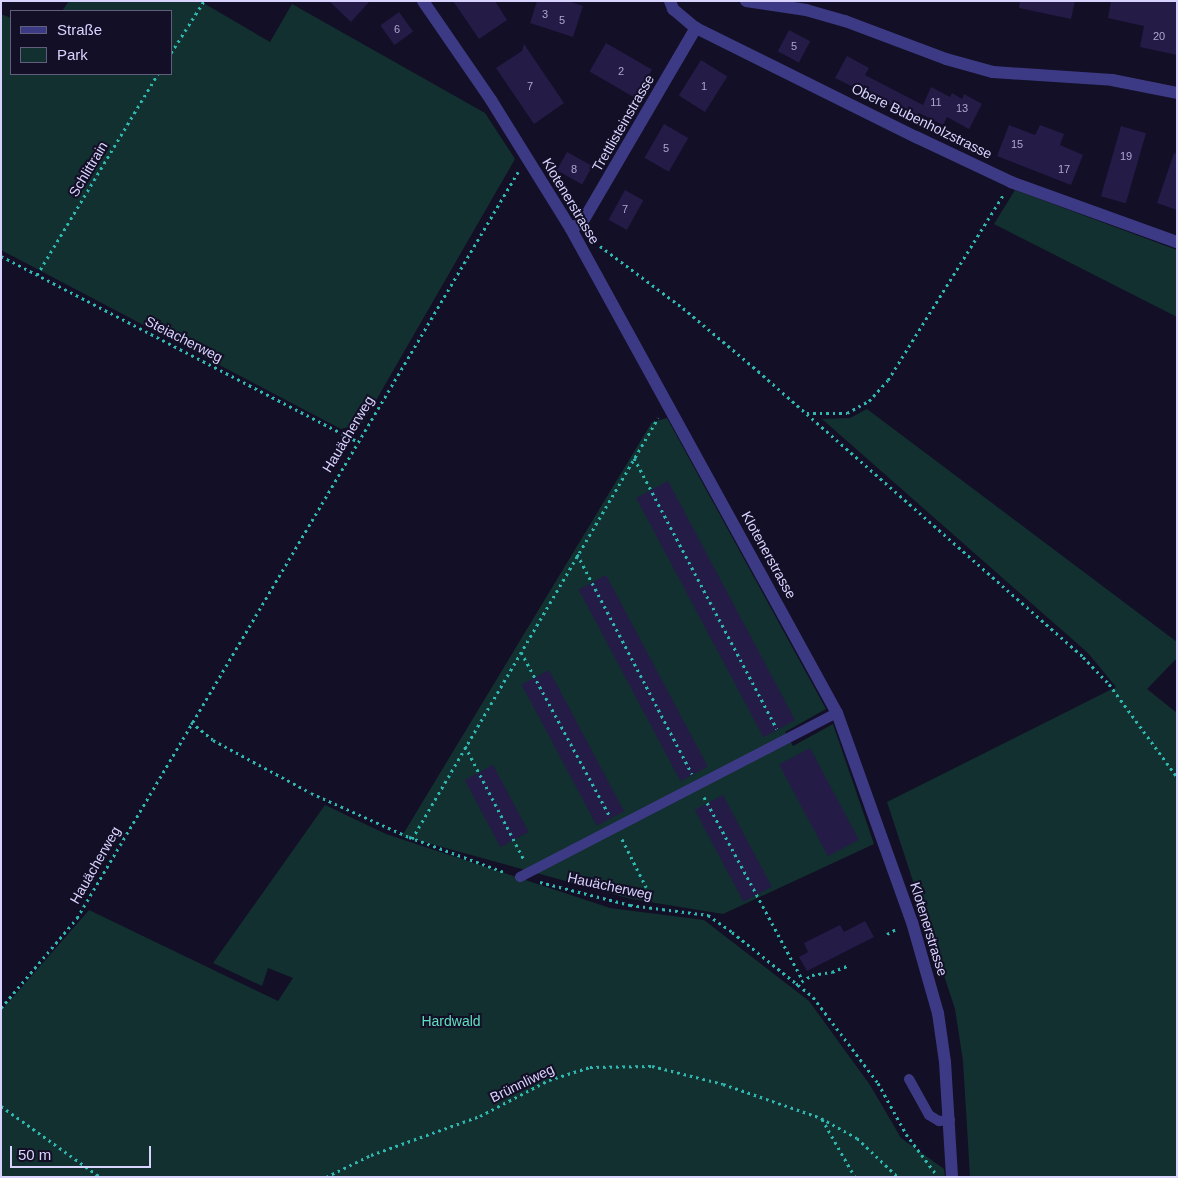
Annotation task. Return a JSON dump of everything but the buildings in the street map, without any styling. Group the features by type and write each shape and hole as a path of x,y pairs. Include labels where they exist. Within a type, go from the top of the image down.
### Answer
{"street":[{"name":"Klotenerstrasse","path":"423,1 530,162 571,229 836,713 859,767 922,958 938,1013 950,1120 952,1177"},
{"name":"Obere Bubenholzstrasse","path":"670,1 673,9 696,28 1011,182 1177,242"},
{"path":"746,1 806,10 845,21 946,59 994,72 1112,80 1177,93"},
{"name":"Trettlisteinstrasse","path":"571,229 583,221 696,28"}],"lane":[{"path":"520,877 616,828 782,738 836,713"},
{"path":"909,1079 929,1115 939,1120 950,1120"}],"path":[{"path":"172,51 204,1"},
{"name":"Schlittrain","path":"38,275 157,75"},
{"name":"Hauächerweg","path":"1,1008 77,918 356,441 499,201 522,166 530,162"},
{"path":"807,413 847,413 869,401 888,380 1011,182"},
{"path":"598,245 683,308 807,413 1083,657 1109,684 1177,777"},
{"name":"Steiacherweg","path":"1,256 356,441"},
{"path":"412,839 654,422 670,407"},
{"path":"634,458 782,738"},
{"path":"577,554 802,979"},
{"path":"520,651 646,887"},
{"name":"Hauächerweg","path":"191,722 212,740 311,793 412,839 520,877 630,905 708,915 813,998 878,1082 906,1134 939,1177"},
{"path":"465,746 530,871"},
{"path":"796,985 802,979 849,965"},
{"name":"Brünnliweg","path":"326,1177 371,1156 480,1116 549,1080 590,1067 652,1066 723,1084 822,1118 857,1138 898,1177"},
{"path":"1,1106 100,1177"},
{"path":"822,1118 855,1177"}],"green space":[{"path":"69,1 200,1 270,42 292,4 485,113 515,159 363,423 341,429 1,250 1,14 10,18 10,75 172,75 172,10 63,10"},
{"path":"1015,190 1177,250 1177,317 994,224"},
{"path":"867,409 1177,642 1177,658 1147,689 1177,713 1177,1177 970,1177 963,1061 955,1009 887,802 1116,687 1088,653 822,419 850,418"},
{"path":"667,418 826,709 785,732 793,746 833,724 874,844 723,914 631,899 402,836 652,422"},
{"name":"Hardwald","path":"325,805 386,834 610,908 704,920 809,1001 870,1085 901,1138 944,1169 945,1177 1,1177 1,1011 89,910 278,1001 293,978 268,968 262,986 213,963"}]}
